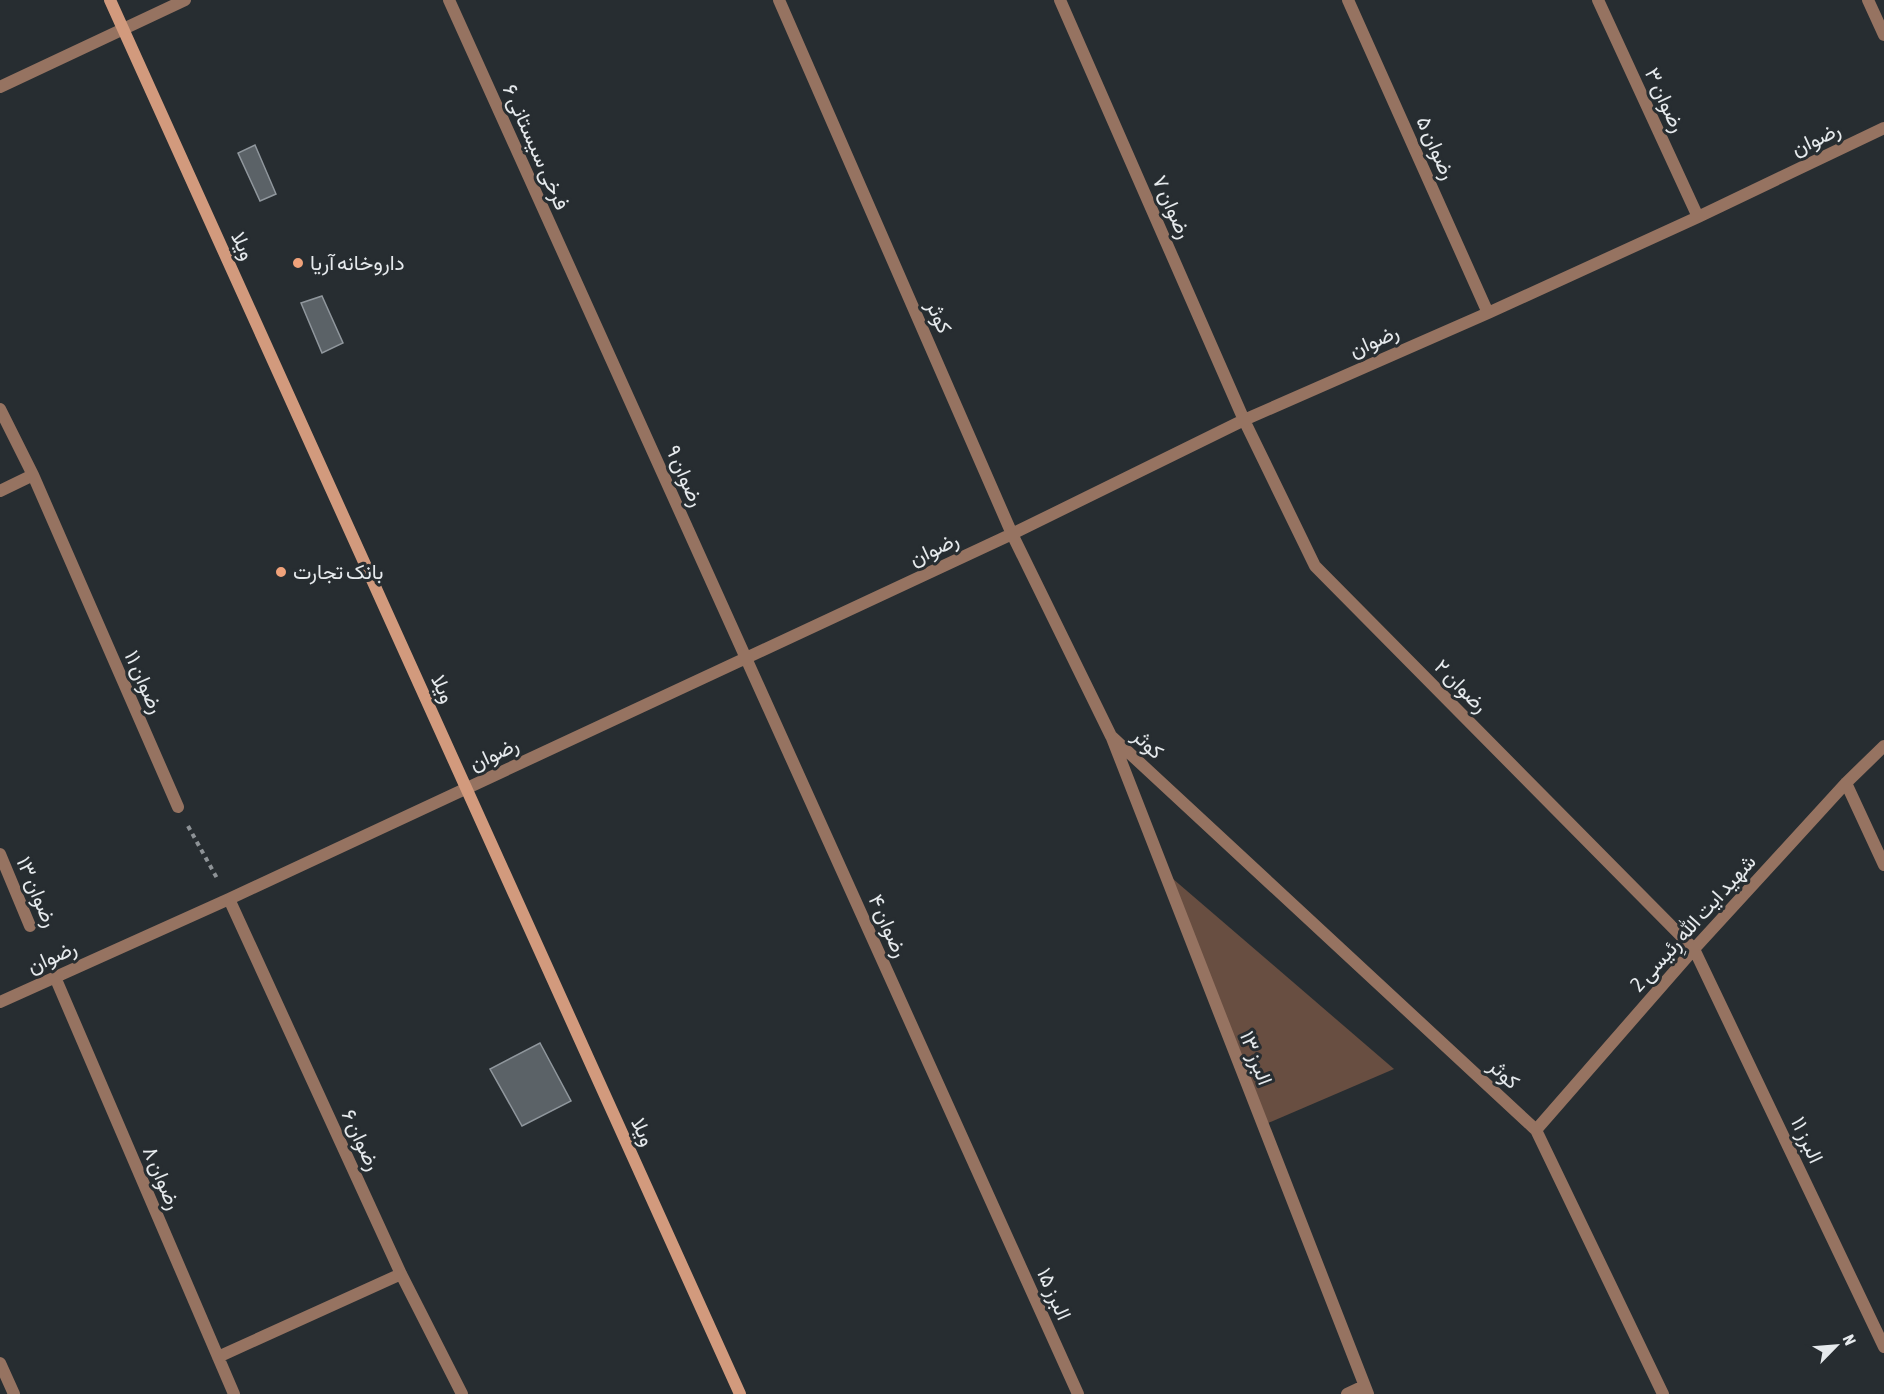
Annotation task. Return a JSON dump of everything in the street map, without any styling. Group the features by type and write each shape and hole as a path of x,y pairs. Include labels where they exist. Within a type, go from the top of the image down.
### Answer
{"main road":[{"name":"ویلا","path":"110,0 740,1394"}],"street":[{"path":"0,87 185,0"},
{"name":"فرخی سیستانی ۶","path":"449,0 589,310"},
{"name":"کوثر","path":"779,0 1012,534 1111,736 1536,1130 1663,1394"},
{"name":"رضوان ۵","path":"1348,0 1488,313"},
{"name":"رضوان ۳","path":"1598,0 1698,217"},
{"path":"1868,0 1884,35"},
{"name":"رضوان ۷","path":"1062,5 1244,420"},
{"name":"رضوان","path":"0,1002 229,899 1012,534 1244,420 1488,313 1698,217 1884,128"},
{"name":"رضوان ۹","path":"589,310 746,658"},
{"name":"رضوان ۱۱","path":"0,409 33,475 178,807"},
{"name":"رضوان ۲","path":"1244,420 1315,566 1694,949"},
{"path":"0,491 33,475"},
{"name":"رضوان ۴","path":"746,658 994,1210"},
{"name":"البرز ۱۳","path":"1111,736 1366,1390"},
{"name":"شهید ایت الله رِئیسی 2","path":"1536,1130 1694,949 1846,783 1884,746"},
{"path":"1846,783 1884,865"},
{"name":"رضوان ۱۳","path":"0,854 30,926"},
{"name":"رضوان ۶","path":"229,899 401,1274 462,1394"},
{"name":"البرز ۱۱","path":"1694,949 1884,1347"},
{"name":"رضوان ۸","path":"55,977 234,1394"},
{"name":"البرز ۱۵","path":"994,1210 1078,1394"},
{"path":"218,1357 401,1274"},
{"path":"0,1363 14,1394"},
{"path":"1347,1394 1366,1390"}],"path":[{"path":"178,807 229,899"}],"shaded area":[{"path":"1158,866 1394,1069 1268,1123"}],"building":[{"path":"255,145 276,194 260,201 238,153"},
{"path":"322,296 343,343 322,353 301,303"},
{"path":"540,1043 571,1101 522,1126 490,1069"}],"place":[{"name":"داروخانه آریا","path":"298,263"},
{"name":"بانک تجارت","path":"281,572"}]}
